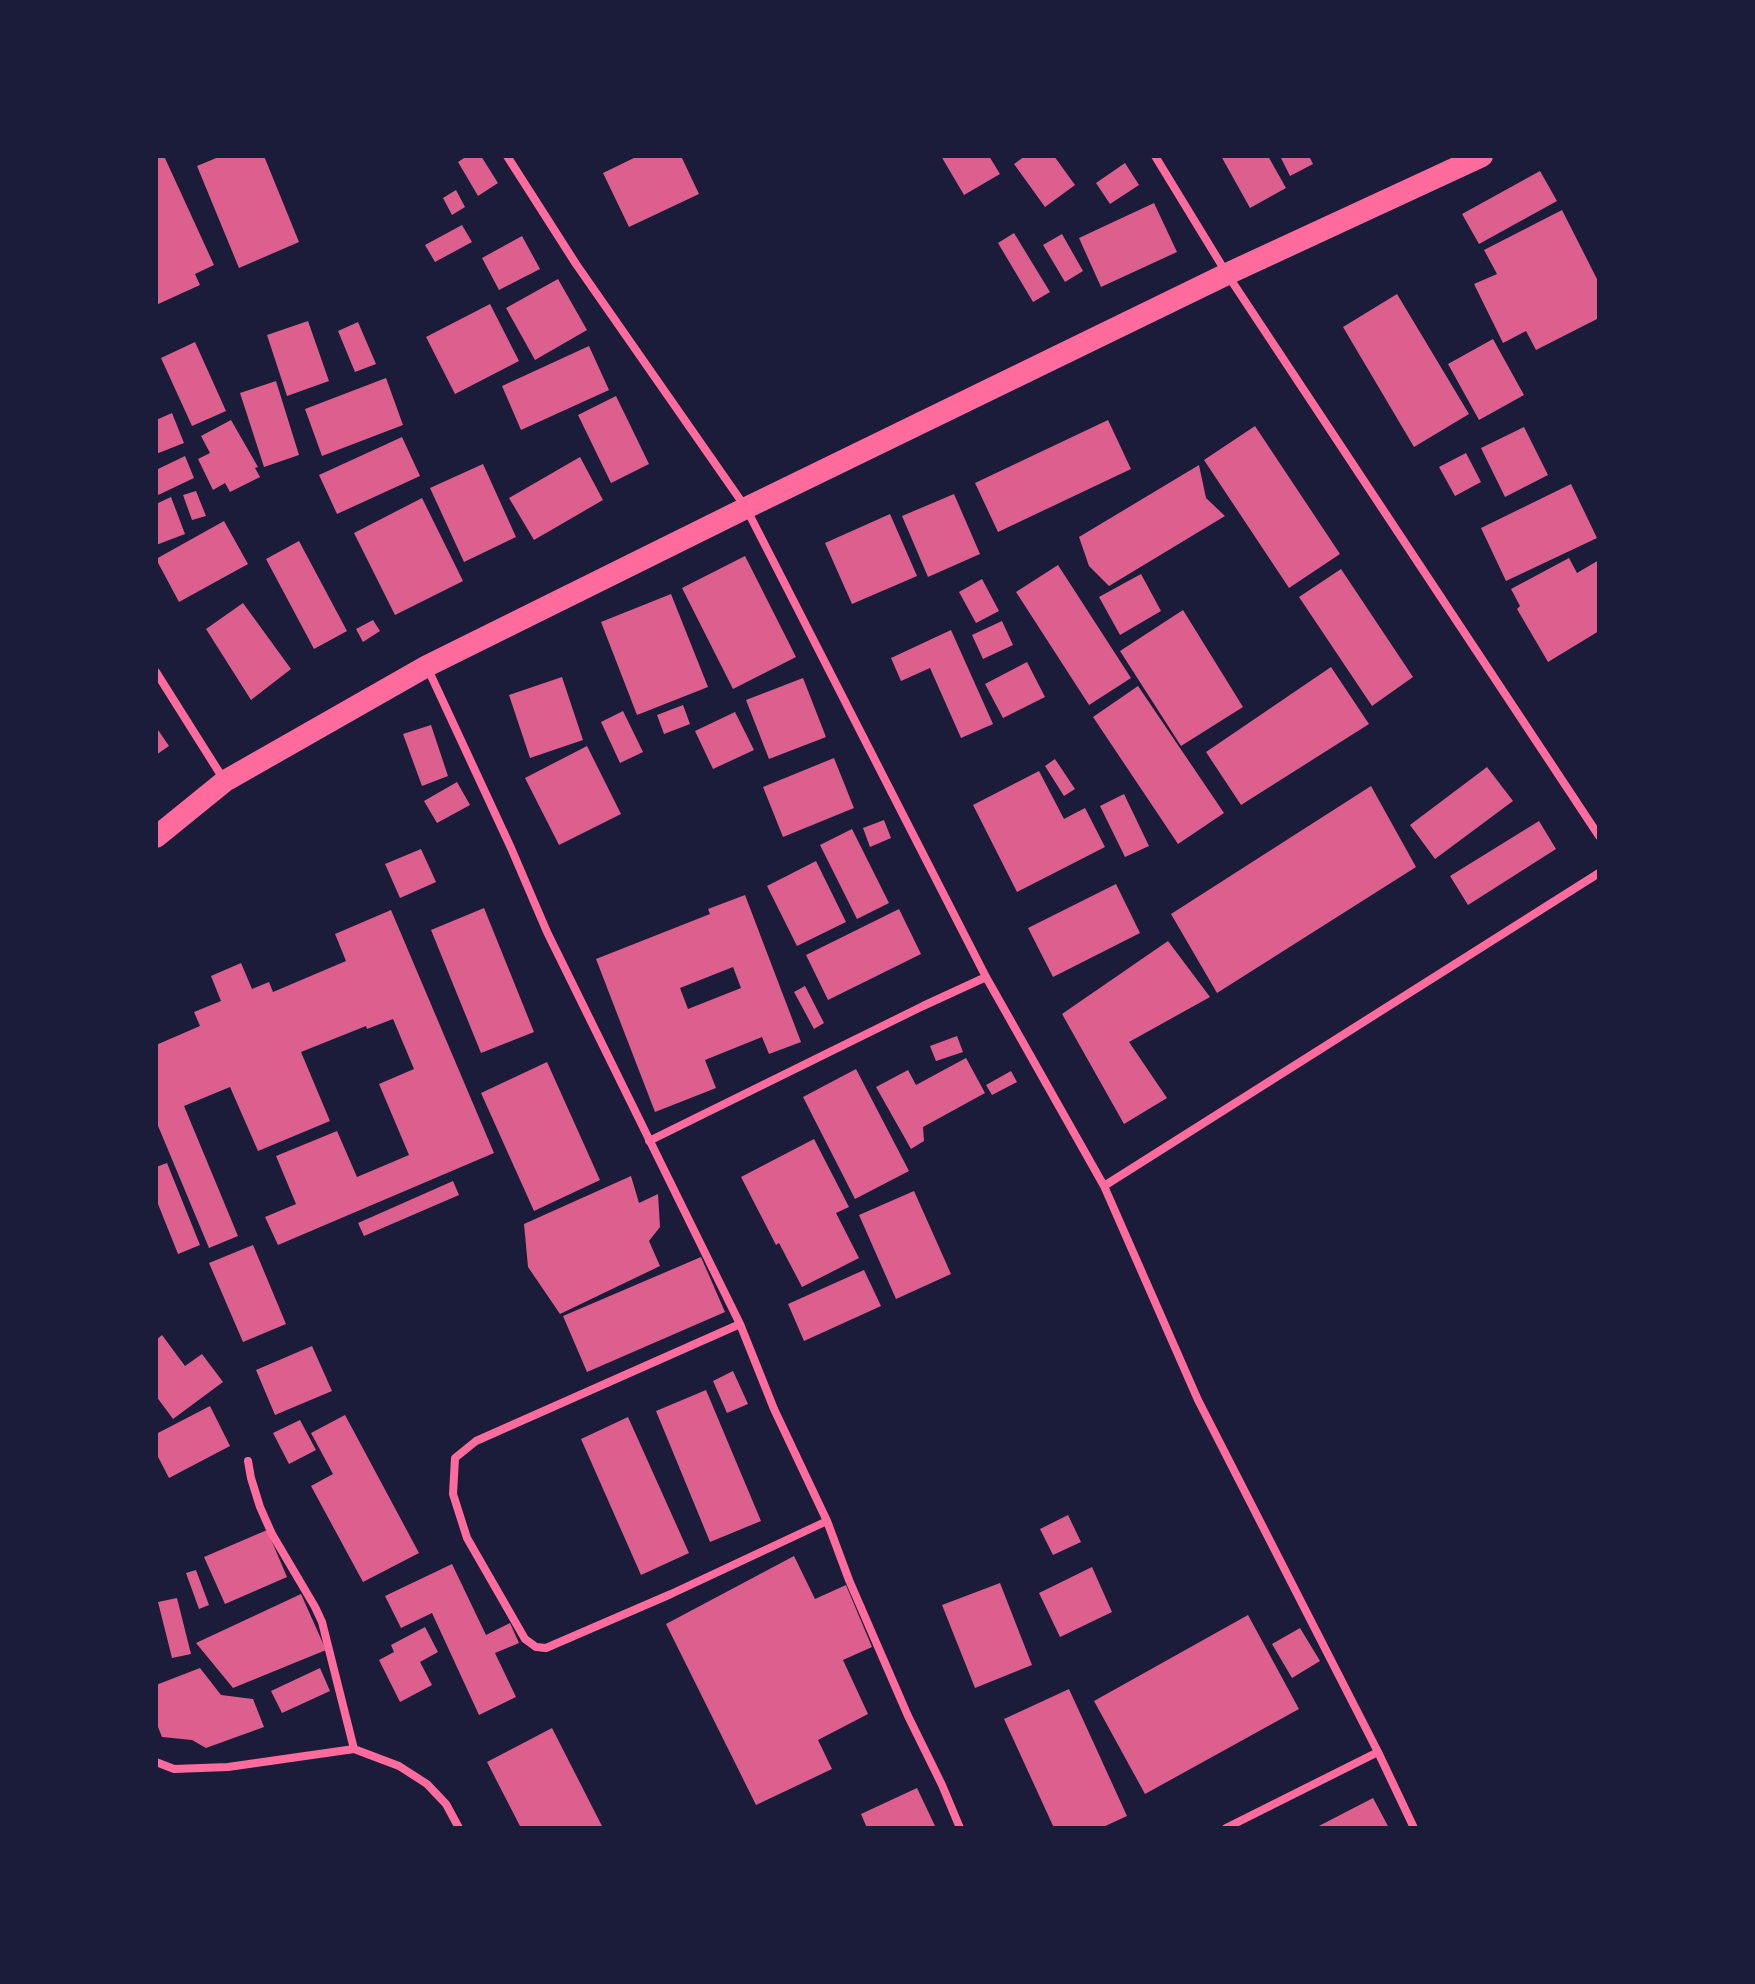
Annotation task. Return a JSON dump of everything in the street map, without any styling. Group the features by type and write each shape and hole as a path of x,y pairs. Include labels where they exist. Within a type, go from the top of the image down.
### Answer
{"highway":[{"path":"156,837 225,781 427,666 1227,274 1482,156"}],"street":[{"path":"507,156 576,264 746,508 986,977 1104,1186 1198,1400 1414,1828"},
{"path":"1155,156 1227,274 1599,836"},
{"path":"427,666 547,932 740,1324 908,1716 960,1828"},
{"path":"156,672 225,781"},
{"path":"1104,1186 1599,873"},
{"path":"649,1141 986,977"},
{"path":"740,1324 476,1441 455,1458 453,1494 467,1538 525,1639 536,1647 546,1648 659,1600 827,1521"},
{"path":"248,1461 272,1534 322,1622 354,1749"},
{"path":"156,1762 174,1769 228,1767 354,1749 399,1766 427,1784 446,1804 459,1828"},
{"path":"1226,1828 1378,1752"}],"building":[{"path":"156,156 164,156 214,265 195,274 200,285 156,305"},
{"path":"221,156 264,156 299,242 239,268 197,166"},
{"path":"467,156 481,156 498,183 478,196 458,162"},
{"path":"638,156 681,156 699,194 629,227 603,173"},
{"path":"941,156 989,156 1000,174 964,195"},
{"path":"1025,156 1054,156 1075,185 1045,207 1014,164"},
{"path":"1221,156 1268,156 1286,188 1250,208"},
{"path":"1280,156 1309,156 1313,164 1290,176"},
{"path":"1125,163 1139,185 1110,204 1096,183"},
{"path":"1540,171 1557,201 1479,244 1462,214"},
{"path":"456,190 465,207 452,215 443,198"},
{"path":"1154,203 1177,252 1101,287 1079,238"},
{"path":"1562,210 1599,283 1599,318 1536,350 1526,331 1503,343 1474,284 1497,274 1484,250"},
{"path":"462,225 472,242 435,262 425,245"},
{"path":"1014,233 1050,292 1033,302 998,243"},
{"path":"1062,234 1083,271 1065,282 1043,245"},
{"path":"522,236 540,269 499,290 482,258"},
{"path":"558,279 587,330 535,360 506,308"},
{"path":"1397,294 1469,414 1414,447 1343,327"},
{"path":"490,304 519,361 455,394 426,337"},
{"path":"308,321 329,381 287,396 267,335"},
{"path":"358,322 376,364 355,372 338,331"},
{"path":"1493,339 1524,395 1479,420 1448,364"},
{"path":"195,342 226,411 192,426 161,358"},
{"path":"589,346 609,390 521,430 502,386"},
{"path":"386,378 403,425 322,456 305,409"},
{"path":"276,381 299,455 264,467 240,393"},
{"path":"616,396 649,464 611,483 578,415"},
{"path":"172,413 184,443 156,454 156,420"},
{"path":"231,420 258,467 255,468 260,477 230,492 225,483 213,490 198,459 210,453 201,436"},
{"path":"1108,420 1131,469 998,532 975,483"},
{"path":"1255,426 1340,554 1289,588 1204,460"},
{"path":"1524,427 1548,475 1505,497 1481,448"},
{"path":"402,437 420,476 337,514 319,475"},
{"path":"1466,453 1481,482 1455,496 1439,467"},
{"path":"185,456 194,478 156,496 156,470"},
{"path":"580,457 603,500 534,540 509,498"},
{"path":"483,464 516,537 464,562 430,488"},
{"path":"1199,465 1206,498 1225,516 1109,586 1089,566 1079,537"},
{"path":"1571,484 1597,538 1506,581 1481,528"},
{"path":"196,491 206,516 192,520 183,495"},
{"path":"954,494 980,554 928,577 902,516"},
{"path":"171,497 185,534 156,545 156,504"},
{"path":"422,498 463,581 395,615 354,533"},
{"path":"890,514 917,576 852,604 825,543"},
{"path":"224,521 248,564 179,602 156,559"},
{"path":"299,541 347,631 314,649 266,559"},
{"path":"745,556 796,657 733,689 682,588"},
{"path":"1569,558 1577,573 1599,560 1599,631 1548,662 1517,609 1520,606 1511,589"},
{"path":"1058,565 1131,678 1089,705 1016,592"},
{"path":"1341,569 1413,677 1372,706 1299,597"},
{"path":"1141,574 1161,611 1120,635 1099,597"},
{"path":"982,579 999,611 976,623 959,592"},
{"path":"671,594 708,687 637,715 601,622"},
{"path":"243,603 291,669 251,700 206,629"},
{"path":"1183,610 1243,707 1181,746 1120,651"},
{"path":"373,620 380,631 363,642 356,629"},
{"path":"1002,621 1013,645 983,659 972,635"},
{"path":"951,630 993,724 961,738 930,668 901,681 891,658"},
{"path":"1027,662 1045,697 1003,718 985,684"},
{"path":"1331,667 1369,724 1241,805 1206,752"},
{"path":"562,677 583,740 530,758 509,695"},
{"path":"803,678 826,737 769,759 746,700"},
{"path":"1138,686 1224,813 1178,844 1093,717"},
{"path":"683,705 690,724 664,734 657,715"},
{"path":"623,711 643,752 620,763 601,722"},
{"path":"735,712 754,750 713,769 695,731"},
{"path":"431,725 448,776 422,786 403,734"},
{"path":"156,727 169,746 156,755"},
{"path":"587,746 621,814 559,845 525,778"},
{"path":"834,758 854,808 783,837 763,787"},
{"path":"1055,759 1075,789 1064,796 1045,766"},
{"path":"1487,767 1513,801 1435,859 1410,825"},
{"path":"1039,771 1064,819 1085,808 1105,847 1017,892 973,805"},
{"path":"457,782 470,805 437,823 424,801"},
{"path":"1371,786 1416,867 1217,993 1171,914"},
{"path":"1124,794 1149,846 1125,857 1100,806"},
{"path":"884,820 891,838 870,847 863,828"},
{"path":"1539,821 1556,849 1468,905 1450,876"},
{"path":"852,829 889,903 857,919 820,845"},
{"path":"421,849 436,882 400,898 385,864"},
{"path":"816,861 846,922 797,946 767,886"},
{"path":"1116,884 1140,933 1053,977 1028,928"},
{"path":"745,895 801,1042 769,1054 762,1037 705,1060 716,1088 655,1112 596,959 710,914 708,909","holes":["733,967 741,988 688,1009 680,988"]},
{"path":"484,908 534,1032 481,1053 431,930"},
{"path":"899,909 921,954 828,1000 806,955"},
{"path":"391,910 494,1153 278,1245 265,1217 296,1204 276,1156 337,1131 357,1177 409,1155 379,1084 414,1069 393,1019 367,1029 366,1026 301,1052 330,1121 258,1151 230,1087 184,1106 238,1236 209,1248 156,1121 156,1045 200,1026 194,1012 221,1001 211,976 241,963 252,989 269,982 273,992 346,961 335,934"},
{"path":"1168,941 1210,997 1129,1042 1167,1098 1124,1124 1062,1014"},
{"path":"805,986 824,1023 814,1029 794,992"},
{"path":"957,1036 963,1052 936,1061 930,1046"},
{"path":"966,1058 985,1093 923,1127 924,1141 911,1149 876,1087 908,1070 916,1085"},
{"path":"547,1062 600,1180 534,1211 481,1093"},
{"path":"856,1069 909,1171 855,1199 803,1097"},
{"path":"1011,1071 1017,1082 992,1095 986,1085"},
{"path":"814,1139 849,1207 836,1213 859,1258 802,1287 741,1177"},
{"path":"167,1163 200,1245 178,1254 156,1199 156,1167"},
{"path":"631,1176 639,1203 658,1194 660,1227 649,1241 660,1266 560,1314 528,1267 524,1224"},
{"path":"453,1181 459,1195 364,1236 358,1223"},
{"path":"914,1191 951,1274 896,1299 859,1215"},
{"path":"253,1245 286,1324 243,1342 209,1263"},
{"path":"701,1257 725,1312 587,1372 563,1316"},
{"path":"864,1270 881,1306 804,1341 788,1304"},
{"path":"162,1335 185,1366 202,1354 223,1382 173,1419 156,1396 156,1340"},
{"path":"312,1346 332,1391 275,1415 256,1370"},
{"path":"733,1371 748,1404 727,1413 713,1381"},
{"path":"706,1390 761,1521 710,1542 656,1411"},
{"path":"210,1406 230,1446 169,1478 156,1453 156,1434"},
{"path":"345,1415 419,1553 363,1582 311,1486 333,1474 311,1433"},
{"path":"628,1417 689,1553 641,1575 581,1439"},
{"path":"300,1420 316,1450 289,1464 273,1433"},
{"path":"1068,1515 1081,1542 1053,1555 1040,1529"},
{"path":"267,1530 287,1577 225,1604 204,1557"},
{"path":"794,1556 815,1599 846,1585 872,1647 843,1660 868,1714 818,1740 832,1769 756,1805 666,1624"},
{"path":"452,1564 486,1635 510,1623 519,1643 495,1653 516,1697 479,1715 432,1613 401,1628 385,1596"},
{"path":"1092,1567 1112,1612 1060,1637 1039,1593"},
{"path":"196,1570 209,1605 199,1609 186,1573"},
{"path":"1000,1583 1032,1665 975,1688 942,1605"},
{"path":"301,1594 326,1650 233,1688 196,1643"},
{"path":"177,1598 191,1654 172,1658 158,1602"},
{"path":"1248,1615 1299,1709 1145,1794 1094,1701"},
{"path":"425,1627 438,1652 420,1662 432,1685 400,1702 379,1660 394,1652 391,1645"},
{"path":"1300,1628 1320,1661 1292,1678 1272,1644"},
{"path":"200,1668 221,1695 253,1699 264,1727 206,1748 192,1740 162,1737 156,1722 156,1685"},
{"path":"320,1668 330,1691 282,1713 271,1691"},
{"path":"1069,1689 1127,1816 1101,1828 1054,1828 1004,1719"},
{"path":"552,1728 603,1828 521,1828 487,1762"},
{"path":"917,1788 936,1828 867,1828 861,1814"},
{"path":"1373,1798 1389,1828 1315,1828"}]}
